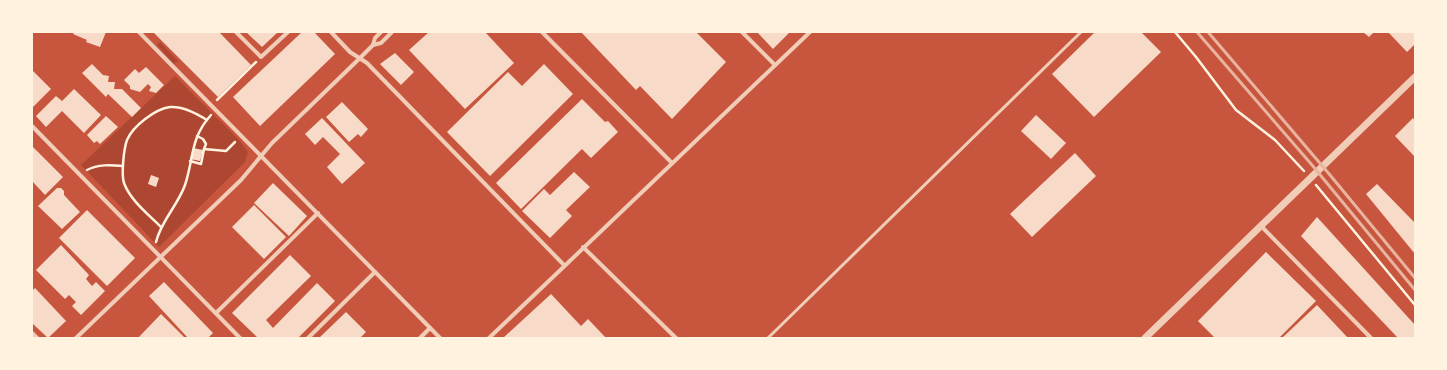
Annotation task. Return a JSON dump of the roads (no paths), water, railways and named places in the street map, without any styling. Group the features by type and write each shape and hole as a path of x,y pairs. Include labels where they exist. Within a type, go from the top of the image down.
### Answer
{"street":[{"path":"140,32 440,338"},
{"path":"236,32 261,57 288,32"},
{"path":"331,32 366,63 564,265"},
{"path":"76,338 241,180 260,155 360,58 373,44 375,38 381,32"},
{"path":"373,44 381,43 392,32"},
{"path":"542,32 672,163"},
{"path":"742,32 775,66"},
{"path":"489,338 810,32"},
{"path":"1145,338 1415,77"},
{"path":"32,126 240,338"},
{"path":"216,313 318,213"},
{"path":"1261,226 1371,338"},
{"path":"583,247 676,338"},
{"path":"308,338 376,272"},
{"path":"420,338 430,328"},
{"path":"32,333 37,338"}],"lane":[{"path":"768,338 1081,32"}],"railway":[{"path":"1197,32 1312,165 1415,290"},
{"path":"1208,32 1330,175 1415,278"}]}
